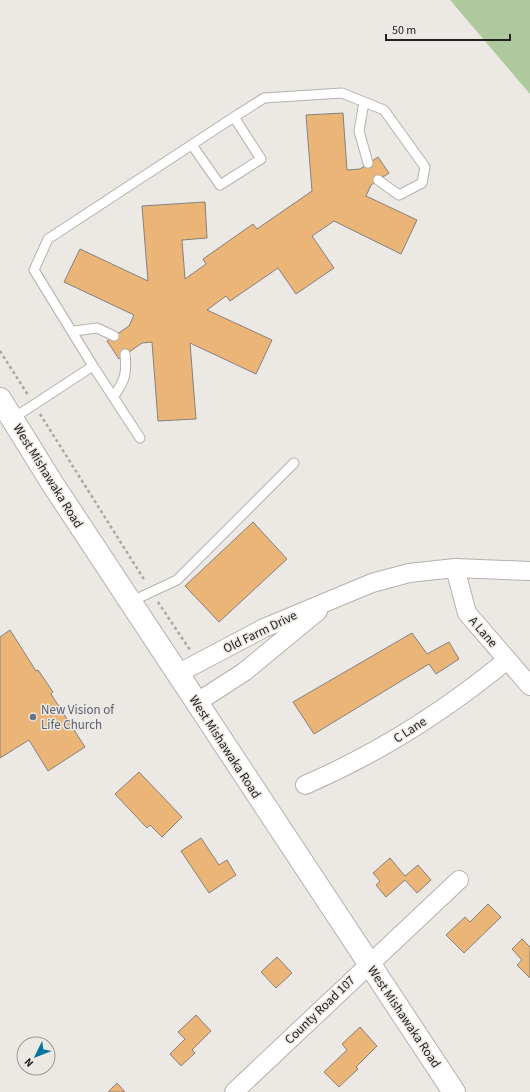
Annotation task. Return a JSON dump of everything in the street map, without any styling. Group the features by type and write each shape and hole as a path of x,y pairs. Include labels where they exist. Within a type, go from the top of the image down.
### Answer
{"main road":[{"name":"West Mishawaka Road","path":"0,399 31,451 177,674 454,1092"}],"street":[{"name":"Old Farm Drive","path":"177,674 264,628 344,594 409,573 454,568 530,571"},
{"name":"A Lane","path":"454,568 466,614 530,686"},
{"name":"Old Farm Drive","path":"196,703 244,672 313,614 344,594"},
{"name":"C Lane","path":"305,785 345,768 398,739 468,692 507,660"},
{"name":"County Road 107","path":"234,1092 459,880"}],"lane":[{"path":"140,438 93,366 74,331 34,270 48,240 264,98 342,93 384,110 425,167 422,183 399,194 378,180"},
{"path":"364,102 359,131 368,164"},
{"path":"192,145 220,185 261,159 234,117"},
{"path":"74,331 97,328 114,336"},
{"path":"114,396 123,382 126,372 125,354"},
{"path":"12,419 93,366"},
{"path":"130,602 177,580 294,463"}],"path":[{"path":"0,351 152,592 198,662"}],"green space":[{"path":"450,0 530,0 530,94"}],"building":[{"path":"343,113 347,170 360,169 378,157 389,173 371,185 366,196 417,220 401,254 334,221 312,236 334,268 296,294 278,268 230,301 226,296 207,310 272,340 256,374 190,343 196,419 158,421 152,342 142,343 119,359 107,341 129,326 134,315 64,282 80,249 148,281 142,206 205,202 207,238 182,240 185,279 206,264 203,259 253,224 257,229 312,191 306,115"},
{"path":"253,522 287,559 219,622 185,586"},
{"name":"New Vision of Life Church","path":"10,630 36,671 38,670 53,692 51,694 85,747 48,771 29,740 0,758 0,637"},
{"path":"412,633 427,654 449,642 459,659 436,674 429,664 314,734 293,702"},
{"path":"139,772 182,817 162,837 150,825 147,828 115,794"},
{"path":"201,838 219,865 227,860 236,875 209,893 181,851"},
{"path":"390,858 405,876 418,865 431,880 417,893 405,880 386,897 376,885 380,881 373,873"},
{"path":"488,904 501,917 464,953 446,935 465,917 470,922"},
{"path":"522,939 530,947 530,978 517,965 522,960 512,949"},
{"path":"277,957 292,973 276,988 261,972"},
{"path":"196,1015 211,1031 192,1050 195,1053 181,1066 170,1054 185,1039 178,1032"},
{"path":"360,1027 377,1046 356,1067 358,1069 339,1087 324,1072 347,1050 342,1044"},
{"path":"117,1083 125,1092 108,1092"}],"place":[{"name":"New Vision of Life Church","path":"33,717"}]}
